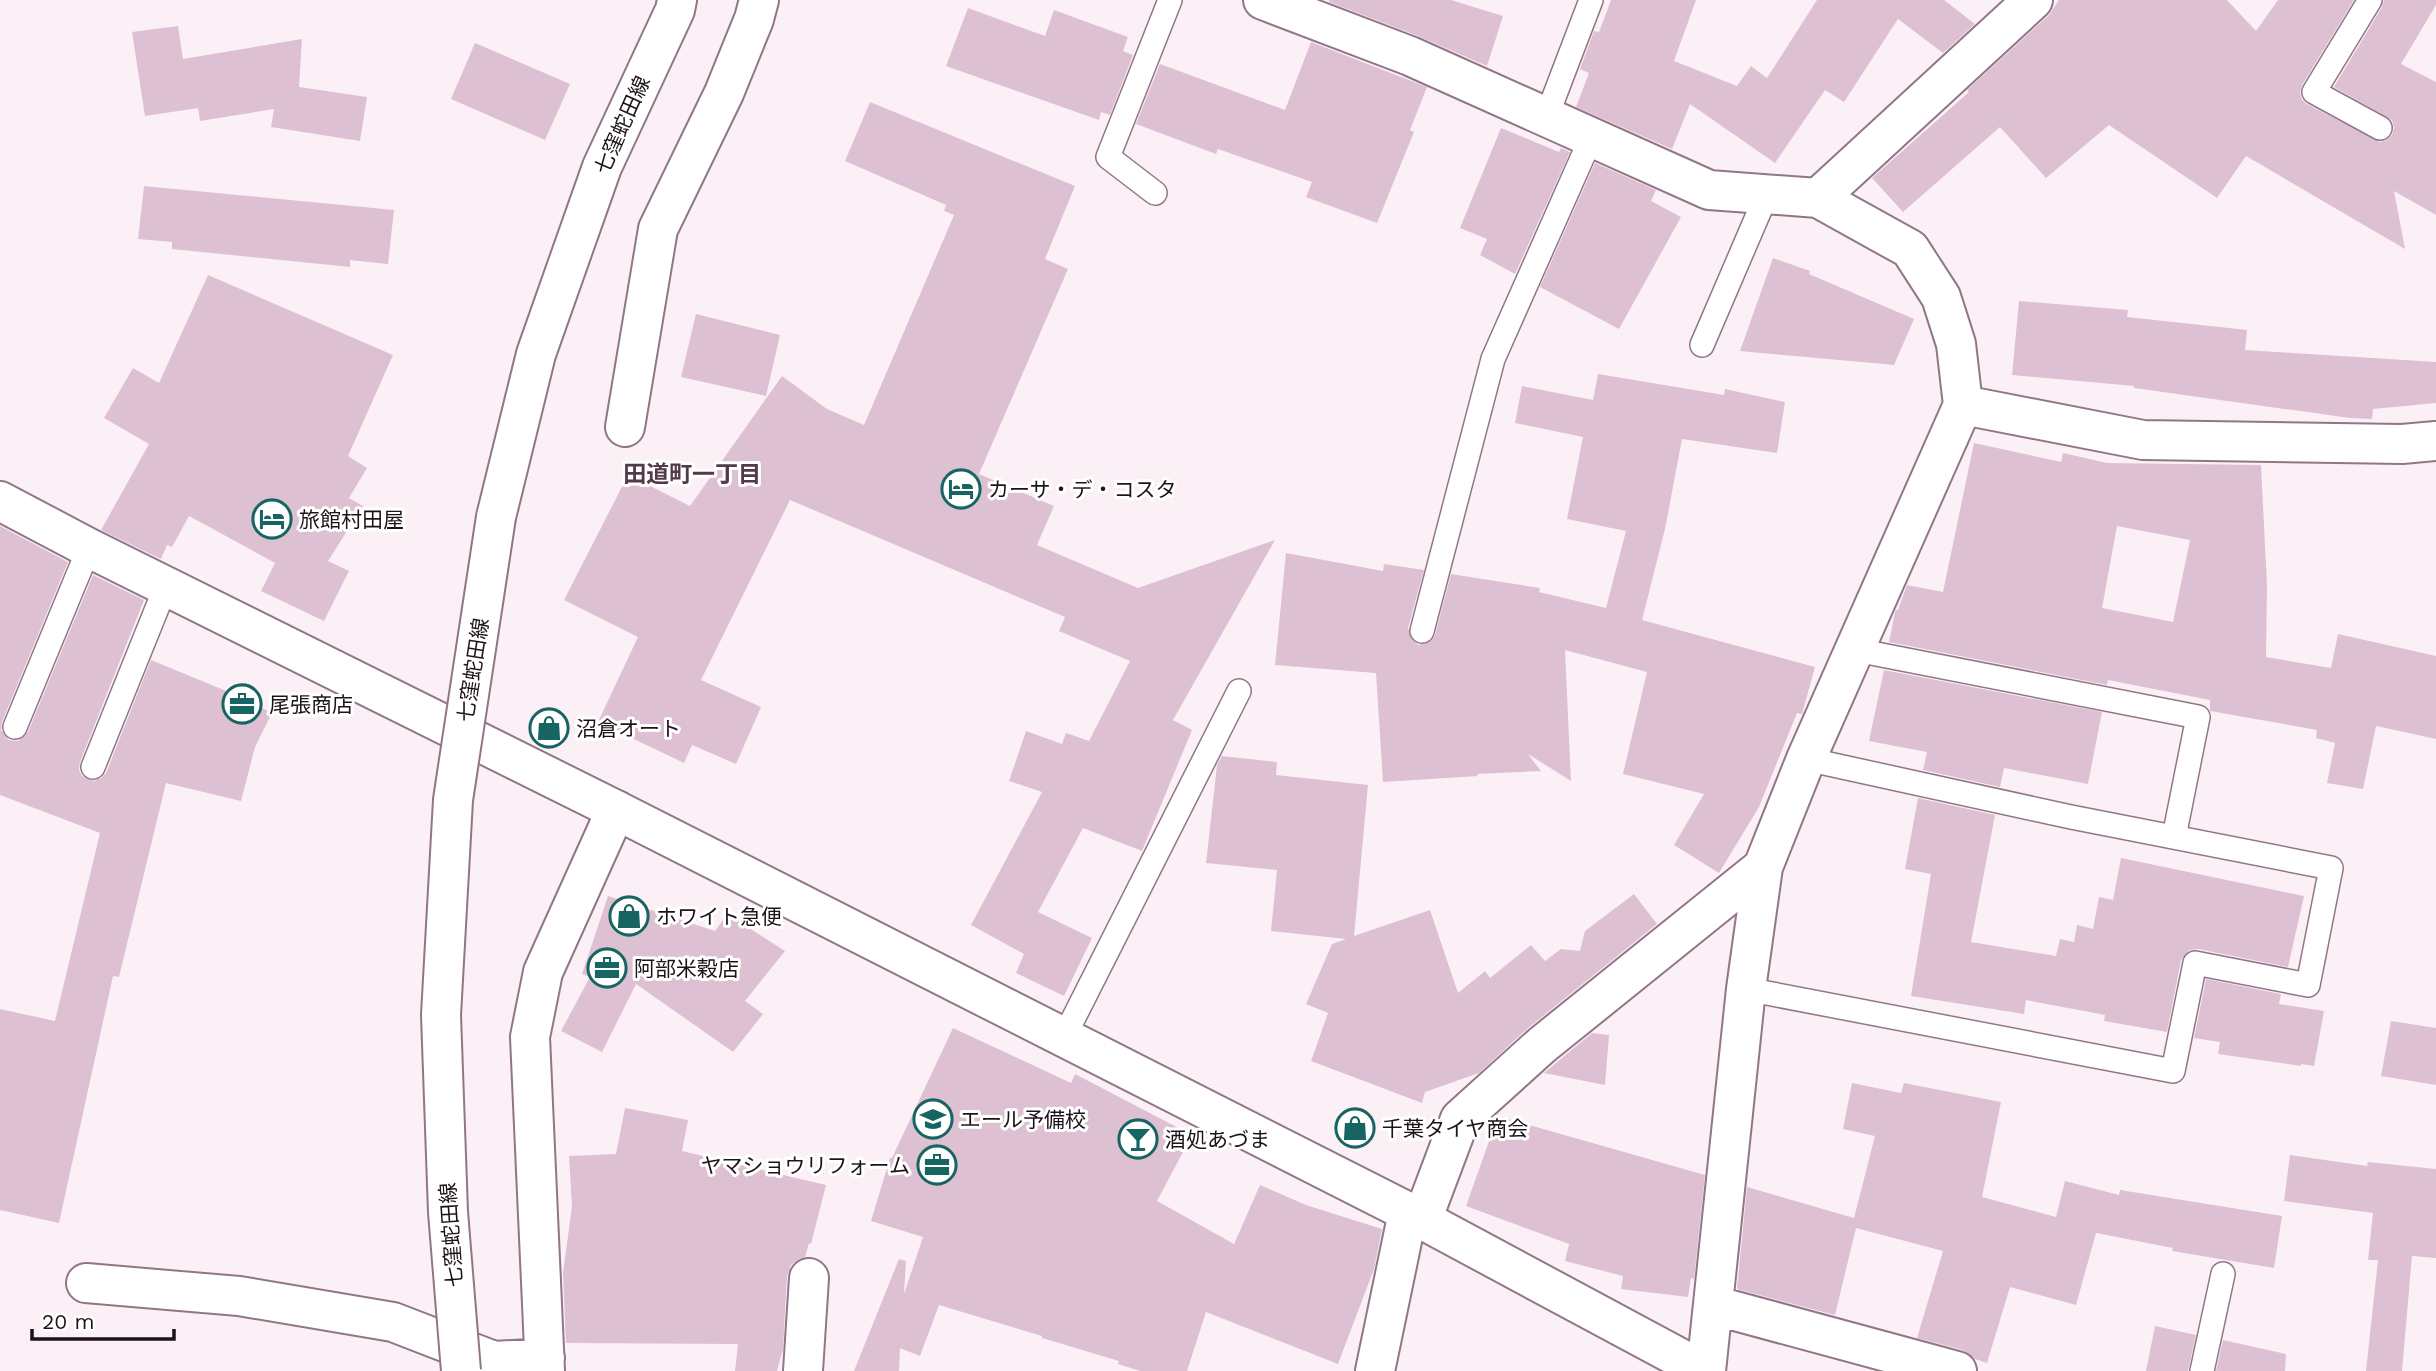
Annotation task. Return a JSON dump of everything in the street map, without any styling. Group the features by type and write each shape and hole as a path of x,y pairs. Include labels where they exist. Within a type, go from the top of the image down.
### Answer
{"street":[{"name":"七窪蛇田線","path":"461,1371 448,1212 441,1015 453,800 496,517 536,354 602,167 675,10 677,0"},
{"path":"625,427 658,229 724,93 759,0"},
{"path":"0,500 89,548 616,810 1415,1216 1705,1371 1746,989 1763,867 1806,759 1963,405 1956,344 1941,297 1910,249 1818,198 1709,190 1303,7 1263,0"},
{"path":"1818,198 2033,0"},
{"path":"1963,405 2143,440 2402,444 2436,441"},
{"path":"86,1283 239,1296 393,1322 494,1361 545,1365 530,1037 543,972 616,810"},
{"path":"1375,1371 1415,1216 1460,1118 1542,1045 1763,867"},
{"path":"803,1371 809,1278"},
{"path":"1713,1305 1957,1371"}],"lane":[{"path":"1155,193 1108,157 1170,0"},
{"path":"1546,118 1591,0"},
{"path":"2370,0 2314,92 2380,128"},
{"path":"1422,631 1493,359 1591,138"},
{"path":"1702,345 1766,196"},
{"path":"15,727 89,548"},
{"path":"93,767 166,586"},
{"path":"1856,649 2198,717 2174,837"},
{"path":"1064,1037 1240,691"},
{"path":"1746,989 2173,1071 2195,963 2308,985 2331,868 1806,759"},
{"path":"2202,1371 2223,1274"}],"building":[{"path":"1329,0 1451,0 1503,16 1487,66"},
{"path":"1611,0 1696,0 1674,61 1737,86 1751,66 1767,78 1817,0 1944,0 1975,24 1943,53 1898,19 1844,102 1825,90 1775,163 1690,104 1672,149 1576,107 1589,73 1580,69 1594,31 1599,32"},
{"path":"2059,0 2227,0 2256,31 2278,0 2354,0 2302,85 2300,93 2307,104 2380,142 2392,135 2392,120 2334,87 2384,0 2436,0 2436,5 2401,64 2436,82 2436,215 2394,191 2405,249 2246,156 2217,198 2109,125 2046,178 2000,127 1903,212 1872,178 1969,92 1967,90 2048,16"},
{"path":"968,8 1045,36 1054,10 1128,37 1123,51 1133,55 1110,115 1101,112 1099,120 946,66"},
{"path":"178,26 183,59 302,39 299,87 367,97 360,141 271,127 274,109 200,121 198,108 145,116 132,32"},
{"path":"1311,42 1427,87 1410,130 1414,132 1377,223 1306,197 1312,182 1218,149 1216,154 1136,124 1160,64 1285,110"},
{"path":"475,43 570,84 545,140 451,99"},
{"path":"870,102 1075,186 1045,259 1068,269 979,474 1054,506 1037,545 1138,588 1275,540 1173,720 1192,730 1142,851 1083,828 1038,912 1092,938 1064,996 1016,973 1024,954 971,925 1042,792 1009,781 1026,731 1062,744 1066,733 1089,741 1130,661 1059,631 1065,617 790,500 701,680 761,707 736,764 692,745 684,763 598,722 638,637 564,600 628,475 690,506 782,376 827,409 864,425 954,215 944,211 946,205 845,161"},
{"path":"1501,128 1559,152 1561,148 1570,152 1515,274 1480,255 1487,239 1460,228"},
{"path":"1595,163 1656,190 1651,201 1681,217 1619,329 1540,287"},
{"path":"144,186 394,210 388,264 350,260 350,267 172,249 172,242 138,239"},
{"path":"1773,258 1810,271 1809,274 1914,319 1894,365 1740,351"},
{"path":"208,275 393,355 348,456 367,468 349,498 363,506 328,561 349,571 324,621 261,591 275,563 189,516 172,547 167,545 161,559 101,530 149,444 104,418 133,368 159,383"},
{"path":"2019,301 2128,310 2127,317 2247,330 2245,350 2436,362 2436,403 2373,409 2372,419 2350,418 2134,386 2012,375"},
{"path":"696,314 780,335 766,396 681,377"},
{"path":"1598,374 1724,395 1725,389 1785,402 1777,453 1682,439 1665,529 1642,620 1815,667 1802,714 1797,713 1759,807 1719,873 1674,845 1704,794 1623,774 1647,672 1565,650 1571,781 1528,754 1541,771 1383,782 1376,673 1275,665 1286,553 1383,571 1384,564 1424,570 1408,628 1412,640 1419,645 1431,641 1435,635 1451,574 1540,588 1539,592 1606,608 1626,531 1567,519 1583,437 1515,423 1522,386 1593,400"},
{"path":"1974,443 2061,462 2063,453 2107,463 2261,465 2267,585 2266,657 2331,668 2338,634 2436,656 2436,739 2376,726 2363,789 2327,783 2335,743 2316,738 2317,730 2210,711 2210,700 2108,680 2107,685 1889,642 1895,612 1907,585 1943,592","holes":["2117,526 2190,540 2173,622 2102,608"]},
{"path":"0,526 68,562 2,722 1,730 9,740 18,741 28,732 93,575 144,600 80,762 79,770 82,776 94,781 106,773 151,660 272,713 255,747 241,801 166,783 119,977 113,976 59,1223 0,1210 0,1009 55,1021 100,833 0,795"},
{"path":"1884,670 2102,712 2088,784 2004,768 2000,787 1923,770 1927,752 1869,741"},
{"path":"1222,756 1277,762 1276,775 1368,785 1354,936 1430,910 1458,993 1485,971 1490,978 1531,945 1545,961 1561,949 1580,951 1585,931 1634,894 1657,924 1528,1028 1479,1073 1425,1092 1422,1103 1311,1061 1328,1013 1306,1004 1332,944 1346,939 1271,931 1277,870 1206,863 1217,765"},
{"path":"1918,798 1995,815 1971,942 2056,956 2060,939 2074,942 2077,925 2093,929 2099,897 2113,900 2121,858 2304,896 2288,967 2198,949 2190,950 2181,960 2167,1032 2104,1021 2105,1015 2026,1000 2024,1014 1911,996 1931,874 1905,869"},
{"path":"608,896 715,931 727,914 785,951 745,1001 763,1014 733,1052 636,984 602,1052 561,1031 590,977 582,974"},
{"path":"2206,979 2281,994 2279,1004 2324,1011 2314,1066 2218,1054 2220,1042 2194,1038"},
{"path":"2391,1021 2436,1028 2436,1085 2381,1076"},
{"path":"953,1028 1071,1083 1075,1074 1192,1135 1157,1201 1234,1244 1260,1185 1306,1205 1382,1229 1374,1269 1338,1364 1206,1312 1187,1371 1140,1371 1118,1364 1119,1361 939,1305 920,1356 900,1348 899,1371 854,1371 899,1259 906,1261 904,1294 923,1237 871,1221 890,1158"},
{"path":"1592,1033 1609,1035 1605,1085 1544,1073"},
{"path":"1852,1083 1901,1093 1904,1083 2001,1102 1982,1197 2056,1217 2065,1181 2119,1195 2120,1190 2282,1216 2274,1268 2172,1251 2173,1248 2096,1233 2076,1305 2010,1287 1987,1363 1975,1359 1963,1350 1917,1338 1943,1251 1856,1228 1835,1315 1737,1289 1747,1187 1854,1218 1875,1136 1843,1129"},
{"path":"625,1108 688,1120 682,1151 826,1185 811,1244 809,1243 805,1257 791,1265 787,1276 783,1349 777,1371 735,1371 738,1344 566,1343 563,1273 572,1206 569,1156 616,1154"},
{"path":"1498,1116 1705,1175 1694,1279 1691,1278 1688,1297 1621,1289 1623,1276 1565,1261 1569,1244 1466,1206"},
{"path":"2290,1155 2367,1166 2368,1162 2436,1169 2436,1258 2412,1256 2402,1371 2366,1371 2378,1260 2368,1260 2373,1213 2284,1201"},
{"path":"2155,1326 2196,1335 2188,1371 2146,1371"},
{"path":"2223,1340 2286,1354 2285,1371 2216,1371"}],"place":[{"name":"カーサ・デ・コスタ","path":"961,489"},
{"name":"旅館村田屋","path":"272,519"},
{"name":"尾張商店","path":"242,704"},
{"name":"沼倉オート","path":"549,728"},
{"name":"ホワイト急便","path":"629,916"},
{"name":"阿部米穀店","path":"607,968"},
{"name":"エール予備校","path":"933,1119"},
{"name":"千葉タイヤ商会","path":"1355,1128"},
{"name":"酒処あづま","path":"1138,1139"},
{"name":"ヤマショウリフォーム","path":"937,1165"}],"district":[{"name":"田道町一丁目","path":"692,474"}]}
